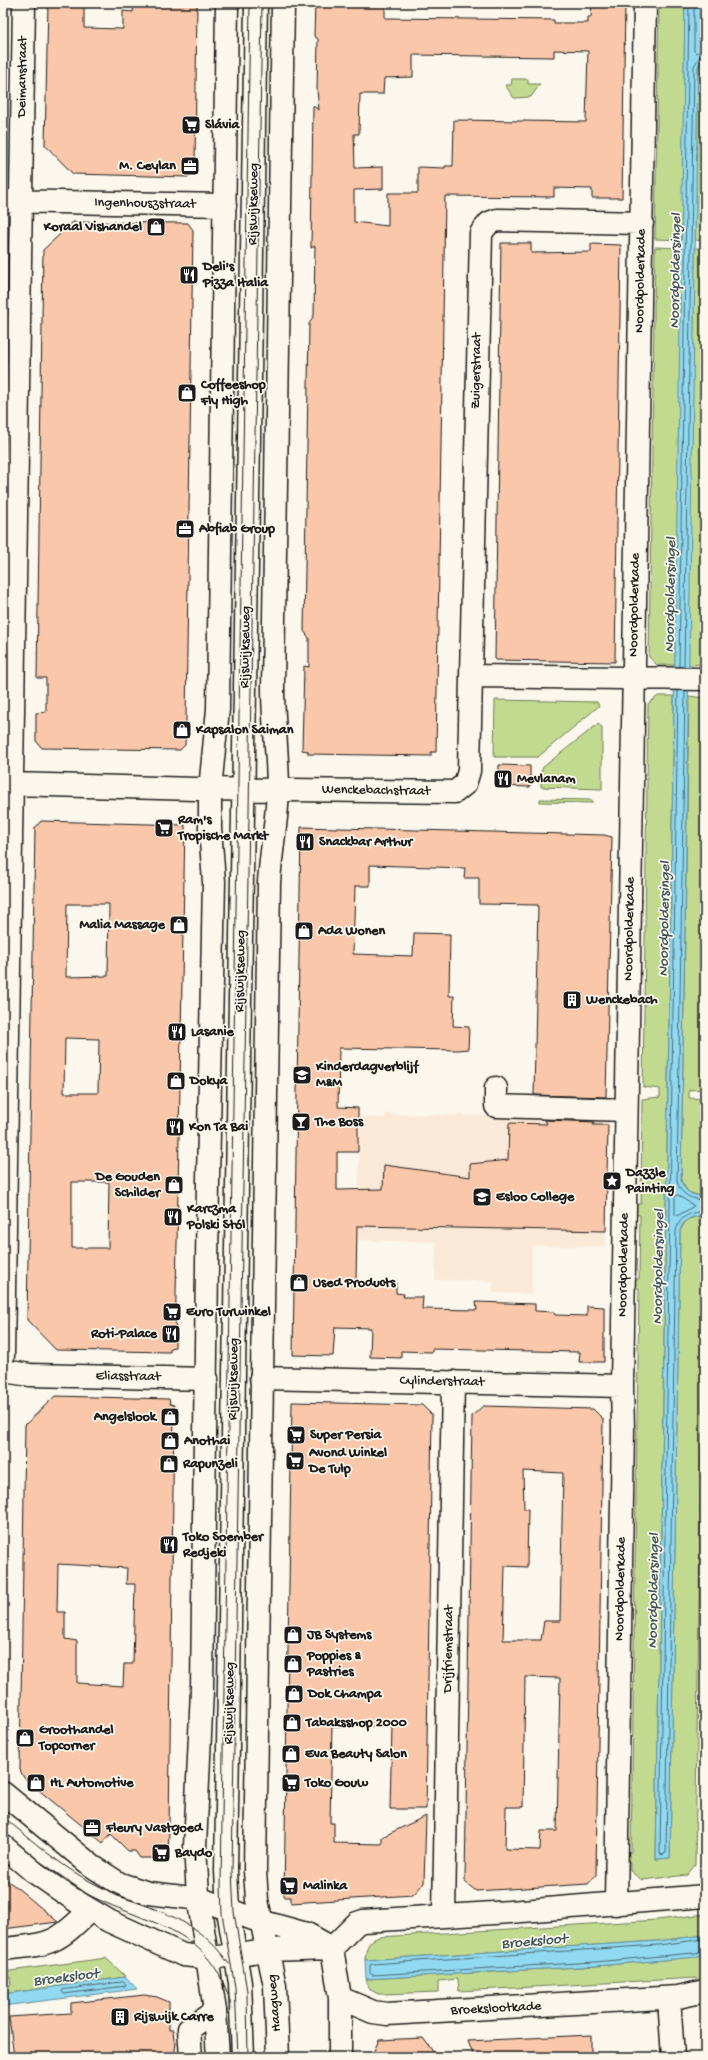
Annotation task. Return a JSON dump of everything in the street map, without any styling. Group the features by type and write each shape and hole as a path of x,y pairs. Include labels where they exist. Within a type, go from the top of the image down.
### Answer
{"street":[{"name":"Deimanstraat","path":"12,784 20,244 12,201 22,152 24,3"},
{"name":"Rijswijkseweg","path":"208,1959 198,1899 195,1833 202,1690 197,1379 208,1180 214,882 210,828 210,789 218,708 216,205 228,3"},
{"name":"Rijswijkseweg","path":"243,2057 240,1987 228,1910 226,1871 256,3"},
{"name":"Rijswijkseweg","path":"266,1950 255,1871 269,882 276,823 278,790 278,759 273,688 283,3"},
{"name":"Noordpolderkade","path":"616,1904 626,1110 645,3"},
{"name":"Ingenhouszstraat","path":"12,201 216,205"},
{"name":"Zuigerstraat","path":"471,676 481,233 489,223 497,220 642,223"},
{"name":"Wenckebachstraat","path":"12,784 210,789 452,792 460,790 466,781 469,771 471,676"},
{"path":"471,676 689,679"},
{"path":"3,1356 12,784"},
{"path":"496,1088 496,1106 626,1110"},
{"name":"Eliasstraat","path":"3,1370 25,1375 197,1379"},
{"name":"Cylinderstraat","path":"261,1378 622,1386"},
{"name":"Drijfriemstraat","path":"444,1915 453,1382"},
{"path":"3,1793 92,1866 113,1880 148,1893 198,1899 261,1922 307,1934 332,1948"},
{"path":"3,1846 46,1881 90,1910 178,1953 208,1959 266,1950 332,1948 354,1925 361,1921 616,1904 705,1896"},
{"path":"3,1949 50,1943 66,1934 90,1910"},
{"path":"332,1948 340,1998 340,2057"},
{"name":"Haagweg","path":"266,1950 276,1992 278,2057"},
{"path":"208,1959 215,2011 218,2057"},
{"name":"Broekslootkade","path":"340,1998 373,2012 387,2014 669,1998 705,1992"},
{"path":"669,1998 673,2057"},
{"path":"191,2057 189,2029 215,2011"}],"shaded area":[{"name":"Esloo College","path":"385,1114 608,1117 605,1247 532,1246 532,1294 493,1293 493,1281 435,1280 436,1242 357,1240 360,1117 385,1118"}],"green space":[{"path":"659,3 685,3 682,240 655,239"},
{"path":"705,57 705,241 695,240 698,66"},
{"path":"512,79 528,79 528,84 540,84 531,97 514,98 505,85 511,85"},
{"path":"655,247 682,248 675,665 657,665 649,657"},
{"path":"695,248 705,248 705,664 688,665"},
{"path":"658,696 674,696 656,1859 670,1858 680,1231 686,1220 699,1216 699,1225 705,1225 701,1474 705,1474 705,1481 701,1481 695,1865 687,1875 642,1880 630,1871 630,1862 625,1862 625,1852 631,1852 639,1288 632,1288 632,1279 639,1279 640,1215 634,1215 635,1204 641,1204 642,1099 660,1097 660,1089 643,1087 648,704"},
{"path":"689,696 705,698 705,1089 689,1090 689,1098 705,1099 705,1182 700,1185 700,1196 688,1192 681,1181"},
{"path":"495,700 597,702 599,706 538,757 494,757"},
{"path":"598,724 602,727 602,789 541,787 541,773 543,767"},
{"path":"540,799 592,800 592,803 540,802"},
{"path":"705,1914 705,1935 658,1941 365,1960 368,1946 372,1941 379,1937 657,1920"},
{"path":"705,1956 705,1980 698,1982 696,1978 459,1991 458,1979 438,1981 438,1992 378,1994 369,1989 366,1979 596,1966"},
{"path":"106,1958 126,1977 3,1994 3,1986 11,1985 10,1977 3,1978 3,1972"}],"water":[{"path":"685,3 705,3 705,57 698,66 681,1181 690,1193 705,1196 705,1216 689,1219 683,1223 680,1231 670,1858 656,1859"},
{"path":"705,1935 705,1956 596,1966 366,1979 365,1960 658,1941"},
{"path":"126,1977 137,1989 3,2006 3,1994"}],"pier":[{"path":"700,1194 705,1194 705,1218 700,1218"}],"building":[{"path":"48,3 84,3 84,28 123,29 123,11 133,12 134,3 197,3 195,170 188,177 73,174 45,145"},
{"path":"315,3 385,3 385,18 554,20 554,23 588,23 588,17 591,17 592,4 625,4 622,198 592,198 592,189 554,188 554,197 445,196 436,752 431,752 431,756 308,754 308,751 302,750 304,666 309,667 309,638 304,631 309,324 314,315 315,246 311,248 313,106 319,110 317,90 318,39 314,36","holes":["554,50 588,51 586,122 454,120 453,166 445,166 445,168 418,167 418,193 388,193 388,226 354,222 354,190 383,189 383,167 355,168 354,134 359,134 360,94 383,94 384,78 413,77 413,55 554,57"]},
{"path":"73,222 188,223 193,230 186,721 185,745 180,750 42,748 36,741 36,713 46,712 46,678 37,678 43,250"},
{"path":"501,243 531,243 531,253 591,252 591,244 621,245 615,662 495,660"},
{"path":"499,765 530,766 530,787 499,786"},
{"path":"41,821 185,825 175,1347 170,1348 170,1352 56,1350 27,1320 35,828","holes":["67,904 109,904 108,976 66,977","65,1038 99,1039 98,1093 64,1093","72,1182 109,1182 108,1248 72,1248"]},
{"path":"301,827 604,835 612,837 606,1097 534,1095 538,905 479,904 479,878 464,878 465,868 370,865 370,886 355,886 353,954 413,956 414,933 450,934 449,996 454,996 453,1026 469,1027 468,1049 339,1048 338,1107 358,1108 358,1152 337,1152 337,1190 383,1189 384,1165 470,1177 470,1164 508,1160 509,1123 547,1124 545,1120 595,1122 593,1125 608,1125 606,1231 357,1226 356,1282 396,1283 396,1293 404,1294 403,1297 423,1297 422,1309 477,1310 476,1302 535,1304 535,1311 554,1312 555,1315 587,1316 587,1306 604,1307 604,1362 579,1362 580,1352 432,1349 432,1352 401,1351 401,1358 370,1357 371,1328 335,1327 333,1356 293,1355"},
{"path":"55,1396 169,1399 170,1404 174,1405 169,1832 168,1852 165,1858 140,1858 135,1851 128,1851 111,1834 103,1843 24,1778 20,1770 25,1425","holes":["58,1564 127,1568 126,1584 135,1584 133,1664 124,1664 123,1686 77,1683 77,1641 65,1639 65,1612 57,1612"]},
{"path":"292,1402 422,1405 432,1415 426,1809 390,1809 392,1726 332,1726 330,1823 334,1823 334,1843 382,1844 382,1837 426,1816 424,1883 413,1895 291,1903 291,1897 284,1897"},
{"path":"483,1406 593,1409 603,1419 596,1875 588,1884 476,1891 465,1882 472,1416","holes":["523,1471 563,1473 560,1621 544,1621 541,1640 503,1640 505,1566 527,1567 528,1509 524,1509","525,1677 560,1678 557,1831 541,1831 540,1850 505,1849 506,1807 523,1807"]},
{"path":"3,1877 21,1891 58,1922 3,1929"},
{"name":"Rijswijk Carre","path":"144,1995 157,1997 169,2002 169,2030 173,2030 174,2040 176,2043 174,2057 14,2057 9,2017 71,2013 71,2003"},
{"path":"591,2035 591,2057 474,2057 468,2041"},
{"path":"423,2038 437,2057 371,2057 379,2040"}],"tram line":[{"path":"238,2057 235,1987 222,1914 221,1884 250,3"},
{"path":"248,2057 247,1991 234,1912 232,1871 262,3"},
{"path":"3,1817 69,1869 112,1892 167,1914 200,1933 215,1947 229,1964"},
{"path":"3,1831 44,1866 77,1889 112,1906 156,1923 176,1933 194,1945 210,1960 222,1981 232,2008"}],"place":[{"name":"Slávia","path":"191,125"},
{"name":"M. Ceylan","path":"190,166"},
{"name":"Koraal Vishandel","path":"156,227"},
{"name":"Deli's Pizza Italia","path":"189,275"},
{"name":"Coffeeshop Fly High","path":"187,393"},
{"name":"Abfiab Group","path":"185,529"},
{"name":"Kapsalon Saiman","path":"182,730"},
{"name":"Mevlanam","path":"503,779"},
{"name":"Ram's Tropische Markt","path":"164,828"},
{"name":"Snackbar Arthur","path":"305,842"},
{"name":"Malia Massage","path":"179,925"},
{"name":"Ada Wonen","path":"304,931"},
{"name":"Wenckebach","path":"572,1000"},
{"name":"Lasanie","path":"177,1032"},
{"name":"Kinderdagverblijf M&M","path":"302,1075"},
{"name":"Dokya","path":"176,1081"},
{"name":"The Boss","path":"301,1122"},
{"name":"Kon Ta Bai","path":"175,1127"},
{"name":"Dazzle Painting","path":"612,1181"},
{"name":"De Gouden Schilder","path":"174,1185"},
{"name":"Esloo College","path":"482,1197"},
{"name":"Karczma Polski Stól","path":"173,1217"},
{"name":"Used Products","path":"299,1283"},
{"name":"Euro Turwinkel","path":"172,1312"},
{"name":"Roti-Palace","path":"171,1334"},
{"name":"Angelslook","path":"170,1417"},
{"name":"Super Persia","path":"296,1435"},
{"name":"Anothai","path":"170,1441"},
{"name":"Avond Winkel De Tulp","path":"295,1461"},
{"name":"Rapunzeli","path":"169,1464"},
{"name":"Toko Soember Redjeki","path":"169,1545"},
{"name":"JB Systems","path":"293,1635"},
{"name":"Poppies & Pastries","path":"293,1664"},
{"name":"Dok Champa","path":"294,1694"},
{"name":"Tabaksshop 2000","path":"292,1723"},
{"name":"Groothandel Topcorner","path":"25,1738"},
{"name":"Eva Beauty Salon","path":"291,1754"},
{"name":"HL Automotive","path":"36,1783"},
{"name":"Toko Gouw","path":"291,1783"},
{"name":"Fleury Vastgoed","path":"92,1828"},
{"name":"Baydo","path":"161,1853"},
{"name":"Malinka","path":"289,1886"},
{"name":"Rijswijk Carre","path":"120,2017"}],"water label":[{"name":"Noordpoldersingel","path":"676,271"},
{"name":"Noordpoldersingel","path":"671,595"},
{"name":"Noordpoldersingel","path":"665,919"},
{"name":"Noordpoldersingel","path":"659,1267"},
{"name":"Noordpoldersingel","path":"654,1591"},
{"name":"Broeksloot","path":"534,1942"},
{"name":"Broeksloot","path":"66,1978"}]}
